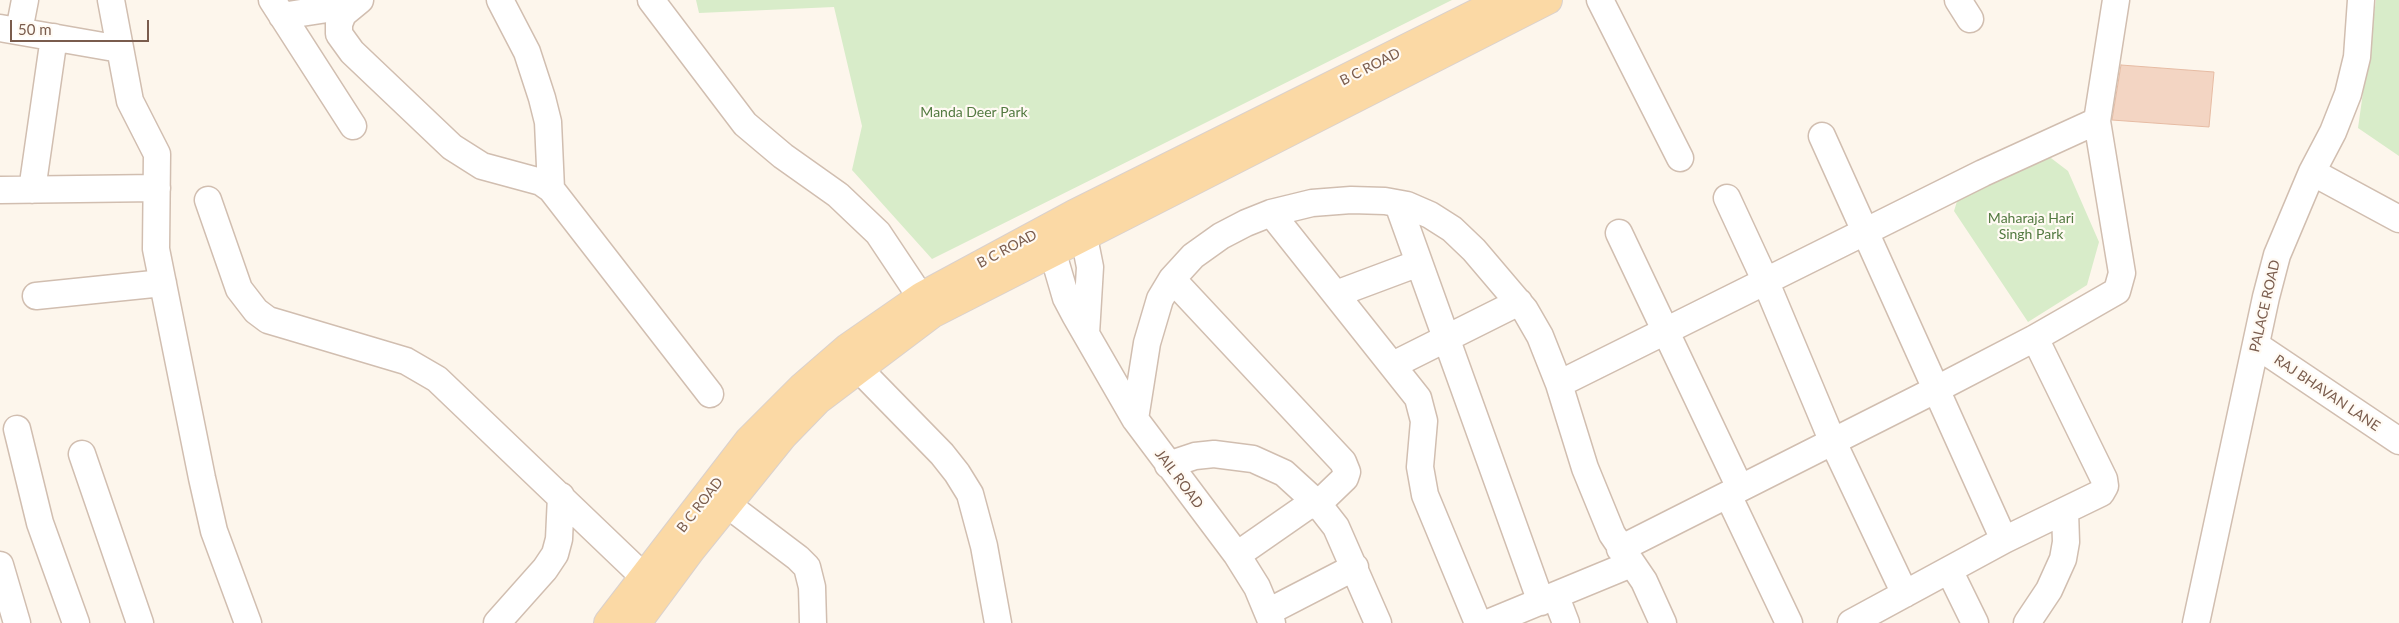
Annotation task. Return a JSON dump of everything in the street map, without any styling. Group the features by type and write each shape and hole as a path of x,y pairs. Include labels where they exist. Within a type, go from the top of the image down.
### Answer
{"main road":[{"path":"1472,27 1503,0"},
{"path":"637,623 691,550 783,436 818,400 858,368 927,305 1079,225 1472,27 1548,0"},
{"name":"B C ROAD","path":"608,623 749,440 802,387 847,348 927,305"}],"street":[{"path":"25,0 10,29 120,49"},
{"path":"111,0 134,111 149,134 157,154 156,249 214,531 248,623"},
{"path":"500,0 527,52 542,98 548,122 551,189"},
{"path":"651,0 745,124 783,156 838,195 861,215 888,247 927,305"},
{"path":"1600,0 1680,158"},
{"path":"1488,623 1548,600 1734,492 1832,440 1935,390 2035,338 2117,291 2122,273 2097,121 2116,0"},
{"name":"PALACE ROAD","path":"2196,623 2276,255 2312,172 2333,132 2348,94 2357,57 2361,0"},
{"path":"356,3 343,14 339,24 340,34 345,42 446,142 482,166 541,182 551,189 710,394"},
{"path":"353,126 277,8 356,3"},
{"path":"32,190 54,37"},
{"path":"1559,384 1765,280 1866,233 1982,173 2097,121"},
{"path":"1822,136 2004,540"},
{"path":"2312,172 2399,219"},
{"path":"0,190 158,188"},
{"path":"1727,198 1765,280 1832,440 1906,594"},
{"path":"208,200 239,289 256,311 268,320 378,352 423,370 464,402 644,577"},
{"path":"1135,419 1153,319 1160,299 1172,279 1193,256 1221,236 1270,213 1312,203 1351,200 1398,204 1430,215 1452,229 1474,250 1518,302 1540,336 1559,384 1585,468 1612,534 1650,592 1663,623"},
{"path":"1398,204 1447,339 1548,600 1566,623"},
{"path":"1270,213 1412,388 1422,409 1424,422 1420,467 1425,495 1478,623"},
{"path":"1079,225 1090,267 1086,334"},
{"path":"1620,233 1666,331 1789,623"},
{"name":"JAIL ROAD","path":"1050,240 1066,298 1135,419 1237,555 1270,618"},
{"path":"1336,294 1419,263"},
{"path":"1172,279 1344,462 1347,472 1345,478 1318,504 1306,507 1237,555"},
{"path":"36,296 163,283"},
{"path":"1393,365 1518,302"},
{"path":"1855,622 2004,540 2102,493 2105,486 2035,338"},
{"name":"RAJ BHAVAN LANE","path":"2256,345 2399,441"},
{"path":"858,368 942,454 970,494 984,546 998,623"},
{"path":"17,429 42,530 76,623"},
{"path":"82,454 140,623"},
{"path":"1168,465 1195,456 1214,454 1253,459 1284,473 1318,504 1336,527 1378,623"},
{"path":"496,623 545,570 555,554 560,539 561,496"},
{"path":"728,504 807,566 812,587 813,623"},
{"path":"2027,623 2049,590 2063,559 2066,542 2065,511"},
{"path":"0,565 17,623"},
{"path":"1270,618 1355,567"},
{"path":"1949,570 1975,623"}],"green space":[{"name":"Manda Deer Park","path":"696,0 1452,0 932,259 852,170 862,126 834,7 699,13"},
{"path":"2376,0 2399,0 2399,156 2358,128"},
{"name":"Maharaja Hari Singh Park","path":"2047,155 2068,171 2099,242 2087,285 2028,322 1954,211 1958,198"}],"building":[{"path":"2121,65 2214,72 2209,127 2112,120"}]}
